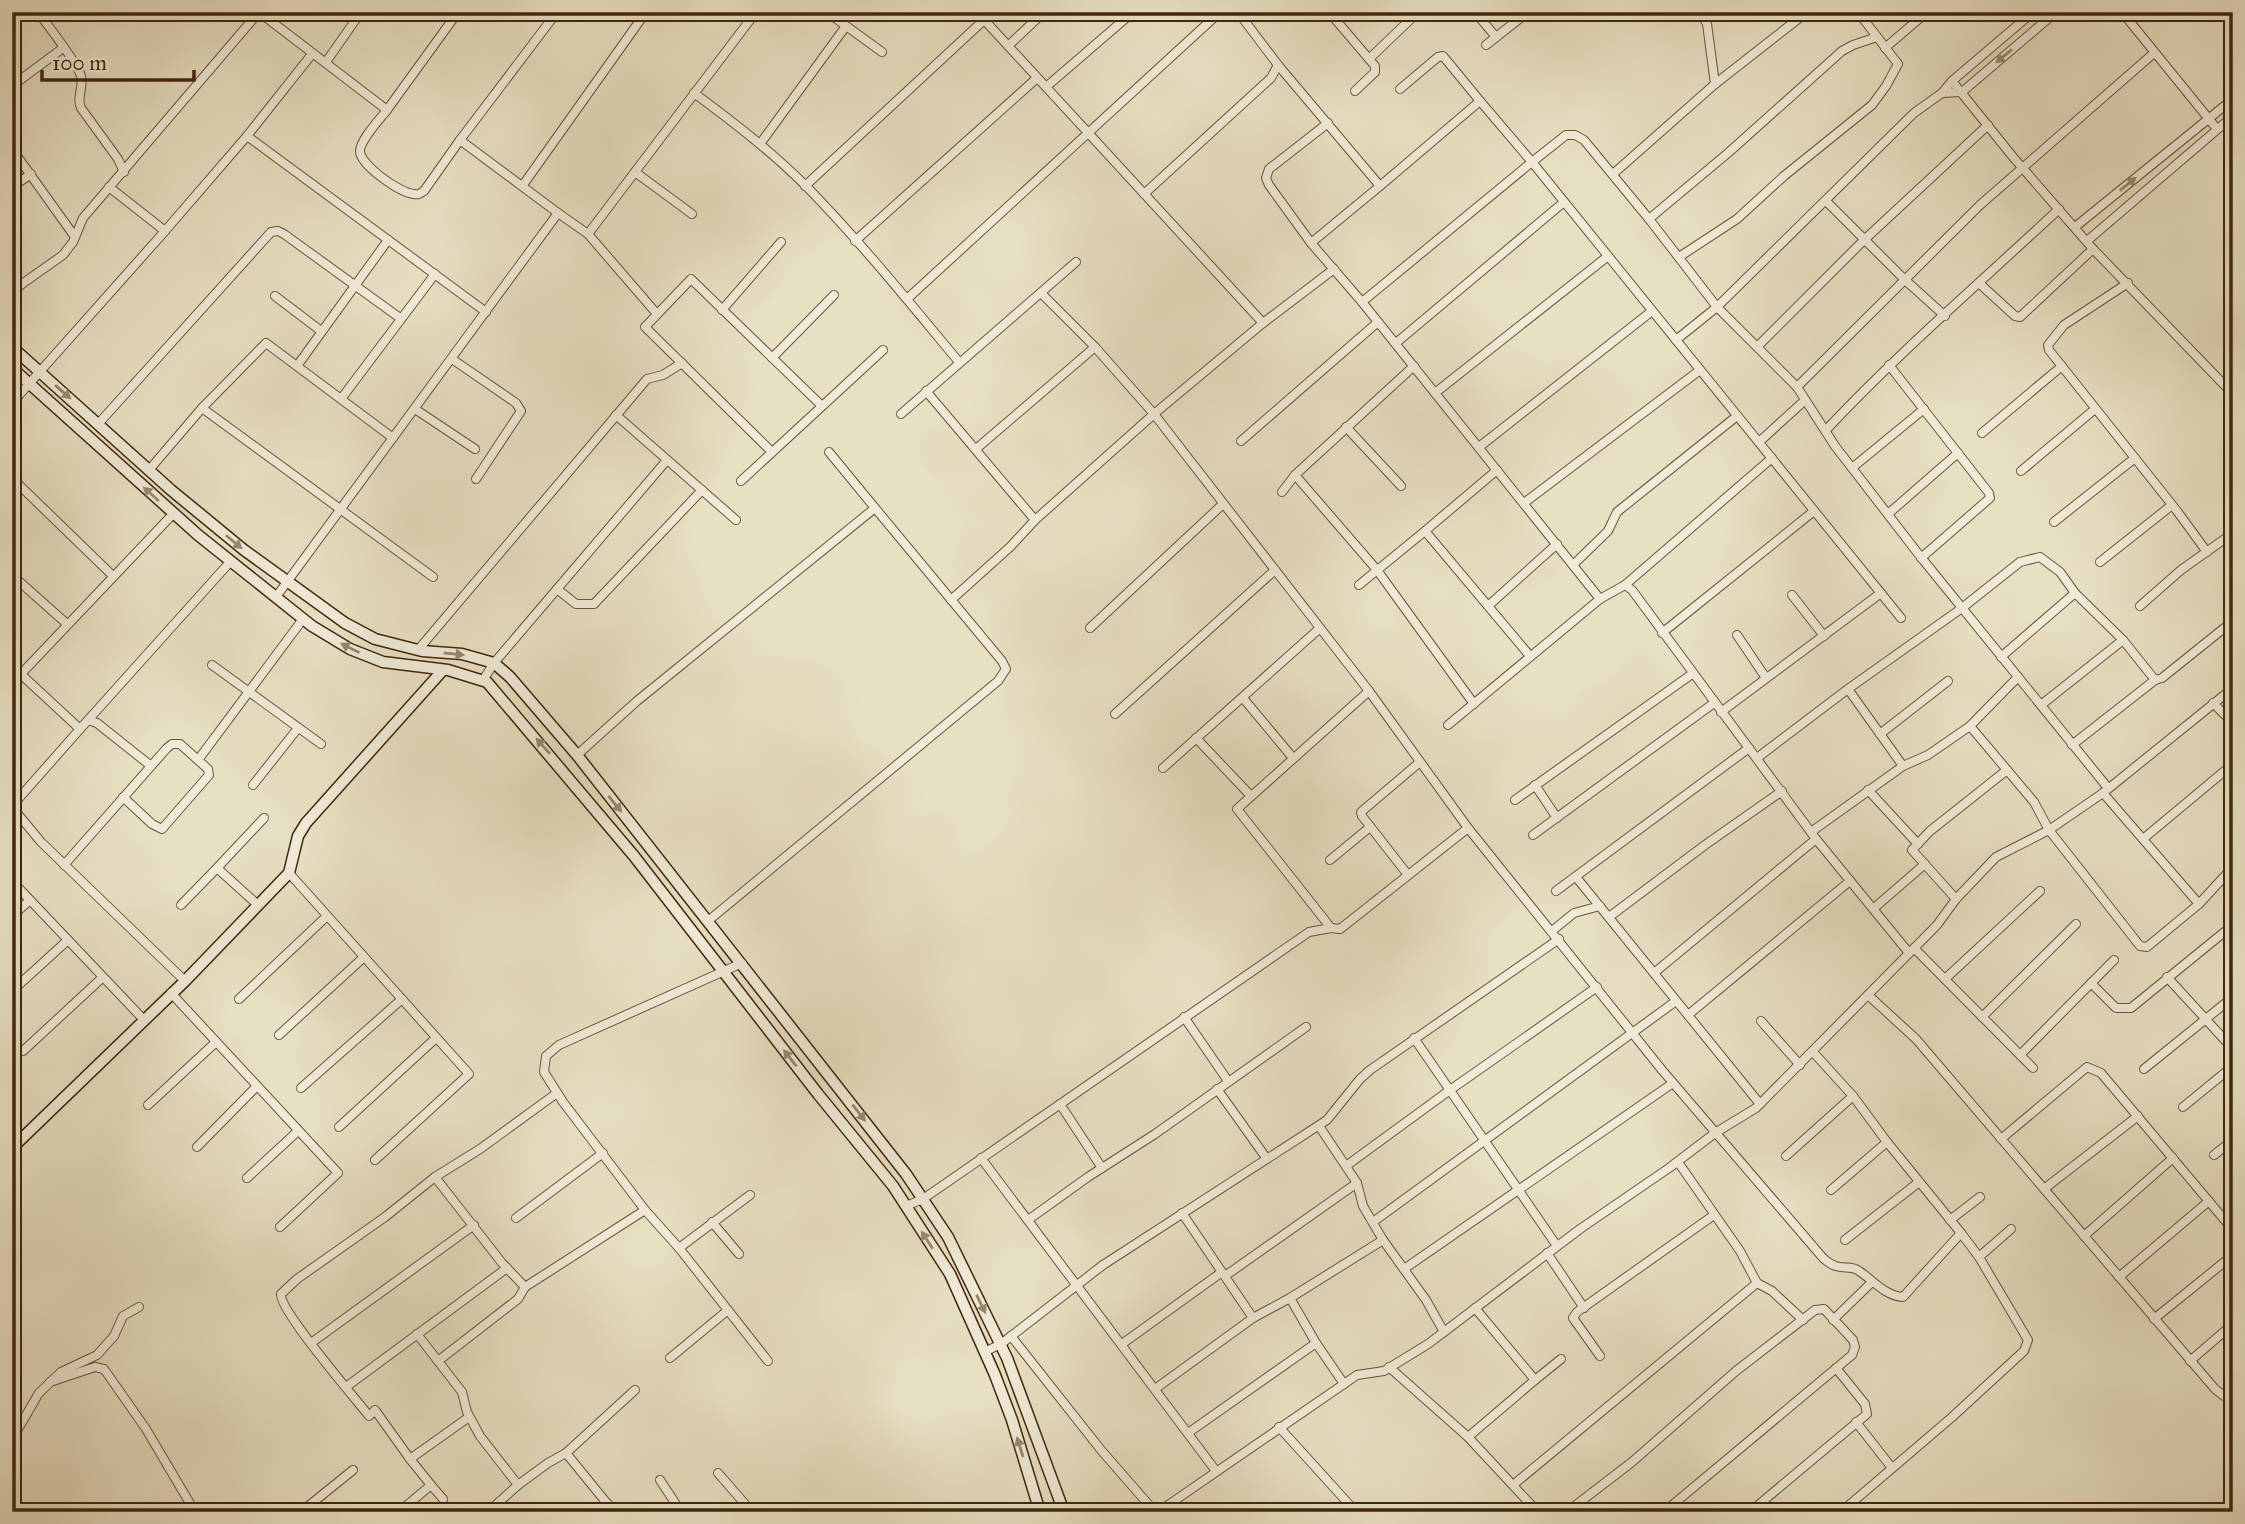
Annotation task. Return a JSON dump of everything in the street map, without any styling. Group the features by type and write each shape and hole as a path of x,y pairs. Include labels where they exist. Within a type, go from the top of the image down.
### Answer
{"street":[{"path":"38,12 78,67 82,81 78,102 118,159 124,172"},
{"path":"12,291 63,255 75,237 79,222 259,12 387,110"},
{"path":"326,62 361,12"},
{"path":"458,12 361,145 362,161 389,183 411,194 424,191 460,139 557,12"},
{"path":"541,12 551,20"},
{"path":"523,186 646,12"},
{"path":"588,234 756,12"},
{"path":"827,12 882,52"},
{"path":"977,12 1263,323"},
{"path":"1008,46 1044,12"},
{"path":"1046,87 1133,12"},
{"path":"907,299 1220,12"},
{"path":"1238,12 1278,65 1380,186"},
{"path":"1369,59 1418,12"},
{"path":"1475,12 1496,37"},
{"path":"1486,45 1528,12"},
{"path":"1613,174 1715,84 1807,12"},
{"path":"1679,257 1737,219 1784,176 1872,105 1886,86 1898,64 1858,12"},
{"path":"1885,48 1927,12"},
{"path":"1676,340 1717,307 1827,202 1914,113 1942,93 1952,81 2032,12"},
{"path":"1942,93 1962,92 2056,12"},
{"path":"2122,12 2217,129"},
{"path":"1703,13 1715,84"},
{"path":"1334,14 1375,66 1374,72 1355,91"},
{"path":"805,186 984,20"},
{"path":"760,145 846,26"},
{"path":"1649,219 1842,51 1877,37"},
{"path":"12,86 63,48"},
{"path":"1797,387 2022,167 2154,53"},
{"path":"12,403 165,232 312,54"},
{"path":"1400,89 1438,57 1443,56 1901,618"},
{"path":"1144,194 1270,78 1278,65"},
{"path":"855,241 1037,78"},
{"path":"1952,81 2093,249 2233,394"},
{"path":"694,93 760,145 805,186 907,299 959,362"},
{"path":"2075,227 2233,99"},
{"path":"1311,243 1480,100"},
{"path":"2087,241 2233,116"},
{"path":"1328,123 1269,169 1266,178 1269,185 1311,243 1396,343 1600,599"},
{"path":"1758,346 1865,240 1988,125"},
{"path":"1362,302 1566,135 1575,135 1584,140 1717,307 1797,387 1852,468 2041,705 2143,839 2199,904"},
{"path":"247,136 486,312"},
{"path":"460,139 588,234 657,314"},
{"path":"12,149 75,237"},
{"path":"635,172 692,214"},
{"path":"12,187 31,174"},
{"path":"110,187 165,232"},
{"path":"1396,343 1564,202"},
{"path":"1827,202 1945,316"},
{"path":"1826,430 1889,365 2059,209"},
{"path":"276,597 558,213"},
{"path":"99,424 271,232 278,230 400,318"},
{"path":"297,366 388,240"},
{"path":"722,310 781,242"},
{"path":"1980,284 2015,316 2020,317 2093,249"},
{"path":"1435,393 1608,256"},
{"path":"901,414 1076,262"},
{"path":"951,600 1010,547 1035,520 1154,414 1263,323 1334,269"},
{"path":"12,271 21,285"},
{"path":"341,399 435,274"},
{"path":"772,452 645,327 691,279 822,406"},
{"path":"2128,283 2057,331 2048,345 2049,350 2207,552"},
{"path":"1041,293 1154,414 1369,691 1468,828 1673,1083 1823,1258 1833,1267 1856,1269 1896,1297 1903,1297 1961,1233"},
{"path":"772,358 834,295"},
{"path":"275,296 321,331"},
{"path":"1479,447 1652,311"},
{"path":"1241,441 1378,322"},
{"path":"149,470 202,408 266,343 393,438"},
{"path":"12,347 149,470 244,550 345,623 375,639 418,650 462,654 495,663 510,677 577,755 899,1164 923,1199 954,1247 1000,1344 1064,1512"},
{"path":"976,449 1094,347"},
{"path":"741,481 883,350"},
{"path":"453,359 516,403 521,411 476,479"},
{"path":"418,650 647,379 663,375 682,362"},
{"path":"1889,365 1989,493 1990,498 1922,558"},
{"path":"1282,492 1295,475 1413,366"},
{"path":"1982,433 2062,366"},
{"path":"12,368 173,514 303,619 350,649 383,662 443,670 487,682 660,889 721,971 893,1186 950,1274 1012,1420 1040,1512"},
{"path":"1524,503 1700,370"},
{"path":"926,391 1035,520"},
{"path":"1759,442 1804,401"},
{"path":"202,408 433,577"},
{"path":"415,409 475,449"},
{"path":"2021,471 2095,409"},
{"path":"1852,468 1924,410"},
{"path":"616,415 736,520"},
{"path":"1573,565 1608,531 1616,512 1737,416"},
{"path":"1346,427 1401,486"},
{"path":"708,921 998,681 1006,669 829,452"},
{"path":"1888,514 1958,453"},
{"path":"1448,725 1600,599 1625,585 1772,458"},
{"path":"2054,522 2135,458"},
{"path":"482,680 667,460"},
{"path":"1359,585 1497,470"},
{"path":"1295,475 1377,570 1474,704"},
{"path":"12,478 113,576"},
{"path":"557,589 576,604 594,604 702,491"},
{"path":"1090,628 1223,504"},
{"path":"2100,562 2172,505"},
{"path":"577,755 593,738 875,508"},
{"path":"1662,633 1814,511"},
{"path":"21,674 173,514"},
{"path":"1426,531 1530,656"},
{"path":"2140,606 2181,570 2233,533"},
{"path":"1488,606 1556,544"},
{"path":"1757,758 1962,608 2020,562 2040,557 2060,572 2075,593 2123,640 2155,680"},
{"path":"185,981 41,842 12,806 230,562"},
{"path":"1115,714 1275,570"},
{"path":"12,575 67,624"},
{"path":"1625,585 1632,590 1813,835 1873,909 1912,951 1945,979 2033,1068"},
{"path":"1721,712 1881,593"},
{"path":"2001,657 2075,593"},
{"path":"1792,595 1824,636"},
{"path":"198,760 303,619"},
{"path":"2072,745 2233,621"},
{"path":"1163,768 1320,628"},
{"path":"1737,635 1766,678"},
{"path":"2041,705 2123,640"},
{"path":"212,665 321,744"},
{"path":"12,666 80,729"},
{"path":"12,1148 185,981 289,873 298,836 306,823 443,670"},
{"path":"1515,800 1692,674"},
{"path":"1654,973 1868,790 1903,766 1928,755 1970,726 2018,677"},
{"path":"1880,734 1948,681"},
{"path":"1011,1336 1101,1451 1156,1512 1357,1375 1384,1371 1444,1332 1557,1246 1760,1104 1937,925 1956,899 1996,857 2049,830 2105,790 2233,688"},
{"path":"1848,690 1903,766"},
{"path":"1332,928 1237,809 1369,691"},
{"path":"1243,698 1293,758"},
{"path":"1533,835 1714,703"},
{"path":"2213,703 2233,723"},
{"path":"88,720 97,723 150,766"},
{"path":"1970,726 2034,802 2049,830 2140,946 2147,947 2199,904 2233,867"},
{"path":"253,785 298,728"},
{"path":"1196,738 1251,796"},
{"path":"64,864 150,766 167,748 177,743 208,768 209,775 164,828 156,827 123,797"},
{"path":"1556,891 1749,748"},
{"path":"1408,875 1362,816 1363,808 1420,762"},
{"path":"2143,839 2233,764"},
{"path":"1956,899 1912,850 1930,831 2007,770"},
{"path":"1535,785 1557,818"},
{"path":"1868,790 1918,844"},
{"path":"1609,917 1782,791"},
{"path":"181,905 264,818"},
{"path":"1330,860 1370,827"},
{"path":"906,1206 923,1199 1309,932 1340,929 1468,828"},
{"path":"1873,909 1926,864"},
{"path":"218,868 258,905"},
{"path":"289,873 469,1074 375,1160"},
{"path":"1576,877 1760,1104"},
{"path":"12,881 144,1020"},
{"path":"1688,1015 1850,881"},
{"path":"1945,979 2040,891"},
{"path":"12,916 30,900"},
{"path":"1552,931 1574,913 1600,905"},
{"path":"239,999 327,916"},
{"path":"1982,1017 2076,924"},
{"path":"2091,983 2116,1008 2131,1008 2233,925"},
{"path":"984,1352 1011,1336 1103,1265 1319,1126 1342,1105 1360,1079 1414,1038 1559,939"},
{"path":"12,991 68,940"},
{"path":"279,1035 364,957"},
{"path":"2020,1055 2113,960"},
{"path":"741,963 559,1045 549,1052 543,1065 544,1072 557,1093 645,1210 679,1248 768,1361"},
{"path":"12,1048 23,1051 103,977"},
{"path":"2167,977 2233,1049"},
{"path":"1346,1167 1597,987"},
{"path":"171,993 338,1173 279,1227"},
{"path":"1868,995 1916,1040 2215,1389 2224,1396 2233,1393"},
{"path":"2144,1069 2233,998"},
{"path":"302,1088 402,999"},
{"path":"1373,1222 1676,1001"},
{"path":"1184,1017 1228,1081"},
{"path":"1761,1021 1800,1065"},
{"path":"1028,1220 1306,1027"},
{"path":"339,1127 436,1038"},
{"path":"1414,1038 1557,1246"},
{"path":"148,1105 216,1042"},
{"path":"1813,1052 1853,1096 1979,1257 2028,1340 2027,1347 1951,1418 1841,1512"},
{"path":"2183,1107 2233,1066"},
{"path":"2001,1139 2087,1067 2101,1073 2233,1230"},
{"path":"1404,1269 1673,1083"},
{"path":"197,1147 257,1086"},
{"path":"1217,1089 1267,1159"},
{"path":"443,1499 375,1410 369,1416 311,1343 281,1301 281,1294 297,1279 385,1217 435,1177 480,1149 557,1093"},
{"path":"1786,1156 1853,1096"},
{"path":"1060,1104 1102,1168"},
{"path":"2044,1189 2138,1116"},
{"path":"1319,1126 1356,1183 1363,1206 1383,1240 1426,1300 1444,1332"},
{"path":"247,1178 298,1130"},
{"path":"2214,1155 2233,1140"},
{"path":"1830,1190 1887,1142"},
{"path":"516,1218 603,1153"},
{"path":"981,1158 1216,1471"},
{"path":"2084,1236 2174,1158"},
{"path":"1678,1162 1740,1251 1757,1283 1772,1292 1803,1320"},
{"path":"435,1177 525,1287"},
{"path":"1845,1240 1919,1182"},
{"path":"1122,1344 1356,1183"},
{"path":"679,1248 750,1195"},
{"path":"1950,1220 1980,1196"},
{"path":"2119,1277 2209,1201"},
{"path":"438,1361 518,1299 525,1287 645,1210"},
{"path":"1182,1213 1253,1318"},
{"path":"1600,1356 1573,1318 1714,1215"},
{"path":"712,1222 738,1254"},
{"path":"311,1343 474,1225"},
{"path":"1979,1257 2011,1229"},
{"path":"1156,1389 1253,1318 1383,1240"},
{"path":"1548,1253 1584,1308"},
{"path":"2154,1319 2233,1255"},
{"path":"346,1387 507,1268"},
{"path":"1833,1320 1872,1282"},
{"path":"1513,1485 1757,1283"},
{"path":"1290,1298 1344,1384"},
{"path":"12,1433 18,1429 39,1393 50,1382 61,1372 97,1355 114,1336 123,1317 139,1307"},
{"path":"1475,1308 1535,1380"},
{"path":"1567,1512 1632,1462 1737,1371 1819,1308 1824,1309 1853,1340 1855,1347 1852,1355 1664,1512"},
{"path":"670,1358 728,1310"},
{"path":"2190,1361 2233,1324"},
{"path":"417,1334 462,1392 469,1417 480,1436 518,1485"},
{"path":"1188,1433 1316,1343"},
{"path":"1468,1437 1561,1359"},
{"path":"50,1382 94,1367 104,1369 146,1429 195,1512"},
{"path":"1389,1367 1468,1437 1533,1510"},
{"path":"1750,1512 1865,1417 1867,1409 1836,1368"},
{"path":"488,1512 548,1462 566,1453 635,1390"},
{"path":"410,1459 469,1417"},
{"path":"1856,1422 1892,1468"},
{"path":"1279,1427 1356,1512"},
{"path":"566,1453 614,1512"},
{"path":"300,1512 353,1470"},
{"path":"718,1473 752,1512"},
{"path":"660,1480 681,1512"},
{"path":"399,1512 431,1485"},
{"path":"599,1512 608,1504"}]}
